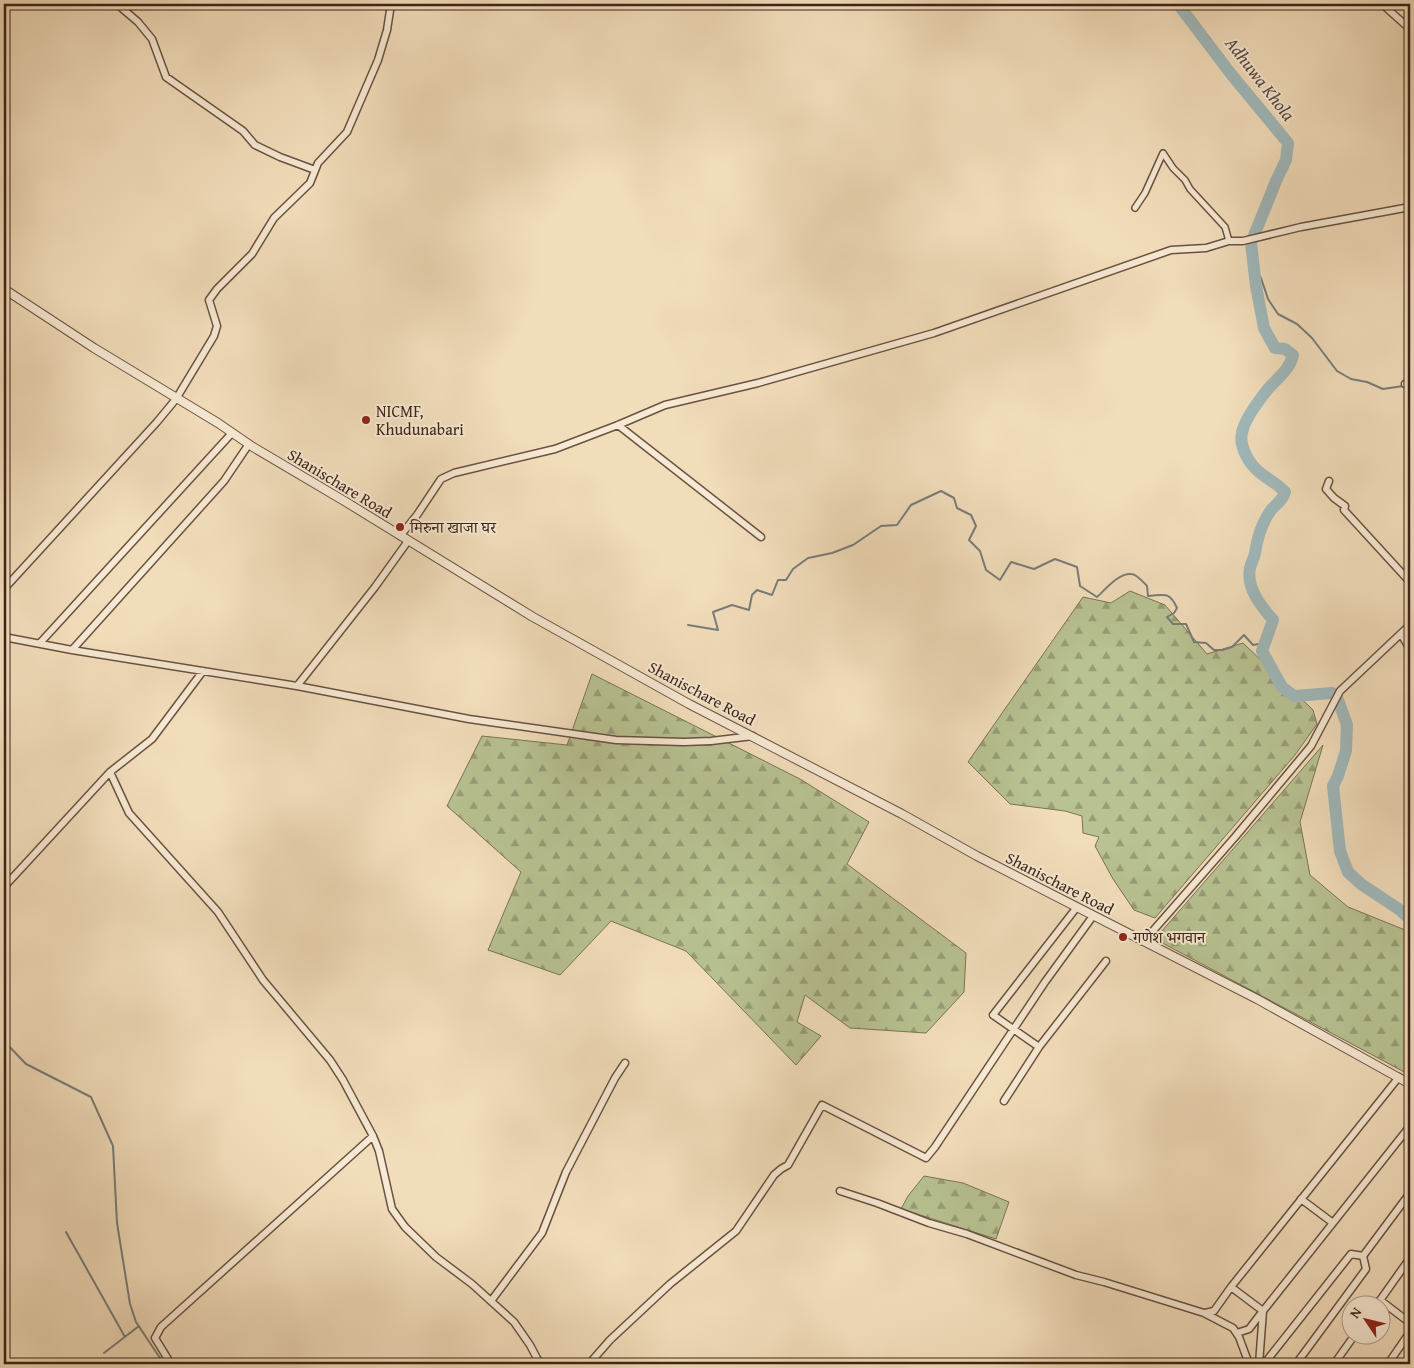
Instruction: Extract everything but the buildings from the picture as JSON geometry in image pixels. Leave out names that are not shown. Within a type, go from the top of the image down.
[{"type":"street","points":[[117,4],[138,22],[152,39],[166,77],[243,131],[256,145],[280,157],[315,170]]},
{"type":"street","points":[[4,589],[176,399],[216,331],[217,326],[209,300],[217,289],[252,254],[274,218],[310,183],[318,162],[347,132],[378,60],[387,30],[391,4]]},
{"type":"street","points":[[1382,4],[1410,29]]},
{"type":"street","points":[[1135,208],[1145,193],[1163,153],[1190,189],[1226,227],[1230,241]]},
{"type":"street","points":[[400,536],[417,515],[441,479],[454,472],[555,449],[665,405],[758,383],[934,333],[1171,250],[1206,248],[1230,241],[1243,241],[1259,236],[1410,207]]},
{"type":"street","name":"Shanischare Road","points":[[4,289],[176,399],[542,622],[689,704],[902,814],[977,856],[1257,999],[1410,1084]]},
{"type":"street","points":[[618,425],[762,537]]},
{"type":"street","points":[[40,643],[232,432]]},
{"type":"street","points":[[72,650],[224,481],[249,444]]},
{"type":"street","points":[[1329,481],[1326,489],[1345,506],[1344,510],[1410,582]]},
{"type":"street","points":[[297,686],[375,587],[408,541]]},
{"type":"street","points":[[1141,941],[1158,926],[1311,746],[1340,691],[1410,625]]},
{"type":"street","points":[[1401,634],[1410,649]]},
{"type":"street","points":[[4,637],[72,650],[297,686],[476,720],[616,740],[684,742],[754,736]]},
{"type":"street","points":[[4,887],[110,772],[152,739],[204,671]]},
{"type":"street","points":[[110,772],[129,813],[218,912],[263,980],[330,1060],[343,1080],[373,1136],[379,1151],[392,1209],[405,1227],[436,1257],[472,1284],[514,1322],[540,1364]]},
{"type":"street","points":[[1039,1047],[993,1016],[1077,907]]},
{"type":"street","points":[[589,1364],[610,1340],[670,1284],[736,1232],[774,1175],[780,1168],[788,1165],[822,1105],[926,1158],[1093,916]]},
{"type":"street","points":[[1004,1101],[1039,1047],[1106,961]]},
{"type":"street","points":[[491,1301],[542,1233],[566,1172],[615,1078],[625,1063]]},
{"type":"street","points":[[1204,1314],[1214,1311],[1399,1077]]},
{"type":"street","points":[[1237,1333],[1250,1329],[1410,1126]]},
{"type":"street","points":[[171,1364],[155,1338],[161,1327],[373,1136]]},
{"type":"street","points":[[840,1192],[877,1203],[929,1223],[968,1234],[1076,1275],[1104,1282],[1221,1320],[1237,1333],[1250,1364]]},
{"type":"street","points":[[1296,1364],[1366,1269],[1363,1256],[1410,1193]]},
{"type":"street","points":[[1301,1199],[1332,1223]]},
{"type":"street","points":[[1264,1364],[1351,1254],[1363,1256]]},
{"type":"street","points":[[1383,1296],[1410,1258]]},
{"type":"street","points":[[1231,1288],[1263,1311]]},
{"type":"street","points":[[1259,1364],[1263,1311]]},
{"type":"street","points":[[1392,1312],[1410,1323]]},
{"type":"street","points":[[1388,1364],[1410,1332]]},
{"type":"street","points":[[1334,1364],[1347,1346]]},
{"type":"green space","points":[[1130,591],[1165,605],[1207,654],[1243,643],[1313,710],[1317,724],[1295,755],[1155,918],[1134,910],[1113,879],[1095,846],[1099,837],[1083,833],[1082,816],[1065,811],[1010,804],[968,762],[1083,597],[1111,603]]},
{"type":"green space","points":[[592,674],[800,779],[869,822],[847,864],[966,953],[964,992],[926,1033],[850,1028],[805,995],[797,1022],[821,1036],[796,1065],[686,951],[611,921],[560,975],[488,950],[521,872],[447,806],[482,736],[567,745]]},
{"type":"green space","points":[[1323,745],[1300,822],[1310,875],[1348,907],[1410,932],[1410,1075],[1155,939]]},
{"type":"green space","points":[[924,1176],[963,1183],[1009,1202],[996,1239],[901,1209],[908,1196]]},
{"type":"waterway","name":"Adhuwa Khola","points":[[1178,4],[1231,74],[1288,143],[1286,160],[1251,243],[1256,286],[1264,328],[1275,348],[1285,349],[1293,355],[1286,369],[1253,410],[1243,428],[1241,437],[1244,452],[1252,465],[1285,492],[1282,499],[1271,510],[1264,522],[1250,568],[1249,575],[1252,590],[1259,603],[1273,620],[1262,651],[1282,687],[1294,696],[1332,693],[1337,697],[1347,725],[1346,751],[1333,786],[1340,851],[1348,872],[1361,884],[1400,910],[1410,919]]},
{"type":"waterway","points":[[1255,268],[1261,278],[1268,299],[1278,314],[1297,324],[1312,338],[1337,371],[1351,379],[1367,382],[1383,389],[1403,386]]},
{"type":"waterway","points":[[688,625],[718,630],[713,612],[732,605],[749,610],[752,595],[757,590],[772,595],[778,580],[786,580],[793,569],[808,558],[832,553],[853,545],[881,526],[897,525],[911,505],[941,491],[954,498],[957,508],[971,515],[976,526],[969,540],[980,551],[986,570],[1000,580],[1011,562],[1034,569],[1055,559],[1077,567],[1080,586],[1097,597],[1121,576],[1133,574],[1147,586],[1148,596],[1169,596],[1177,608],[1174,613],[1167,617],[1173,624],[1186,624],[1194,642],[1206,643],[1214,650],[1232,647],[1244,635],[1253,645],[1264,643]]},
{"type":"waterway","points":[[4,1041],[26,1064],[91,1097],[113,1146],[117,1223],[130,1304],[136,1322],[164,1364]]},
{"type":"waterway","points":[[66,1232],[125,1337]]},
{"type":"waterway","points":[[104,1353],[139,1326]]},
{"type":"place","name":"NICMF, Khudunabari","points":[[366,420]]},
{"type":"place","name":"मिरुना खाजा घर","points":[[400,527]]},
{"type":"place","name":"गणेश भगवान","points":[[1123,937]]}]
